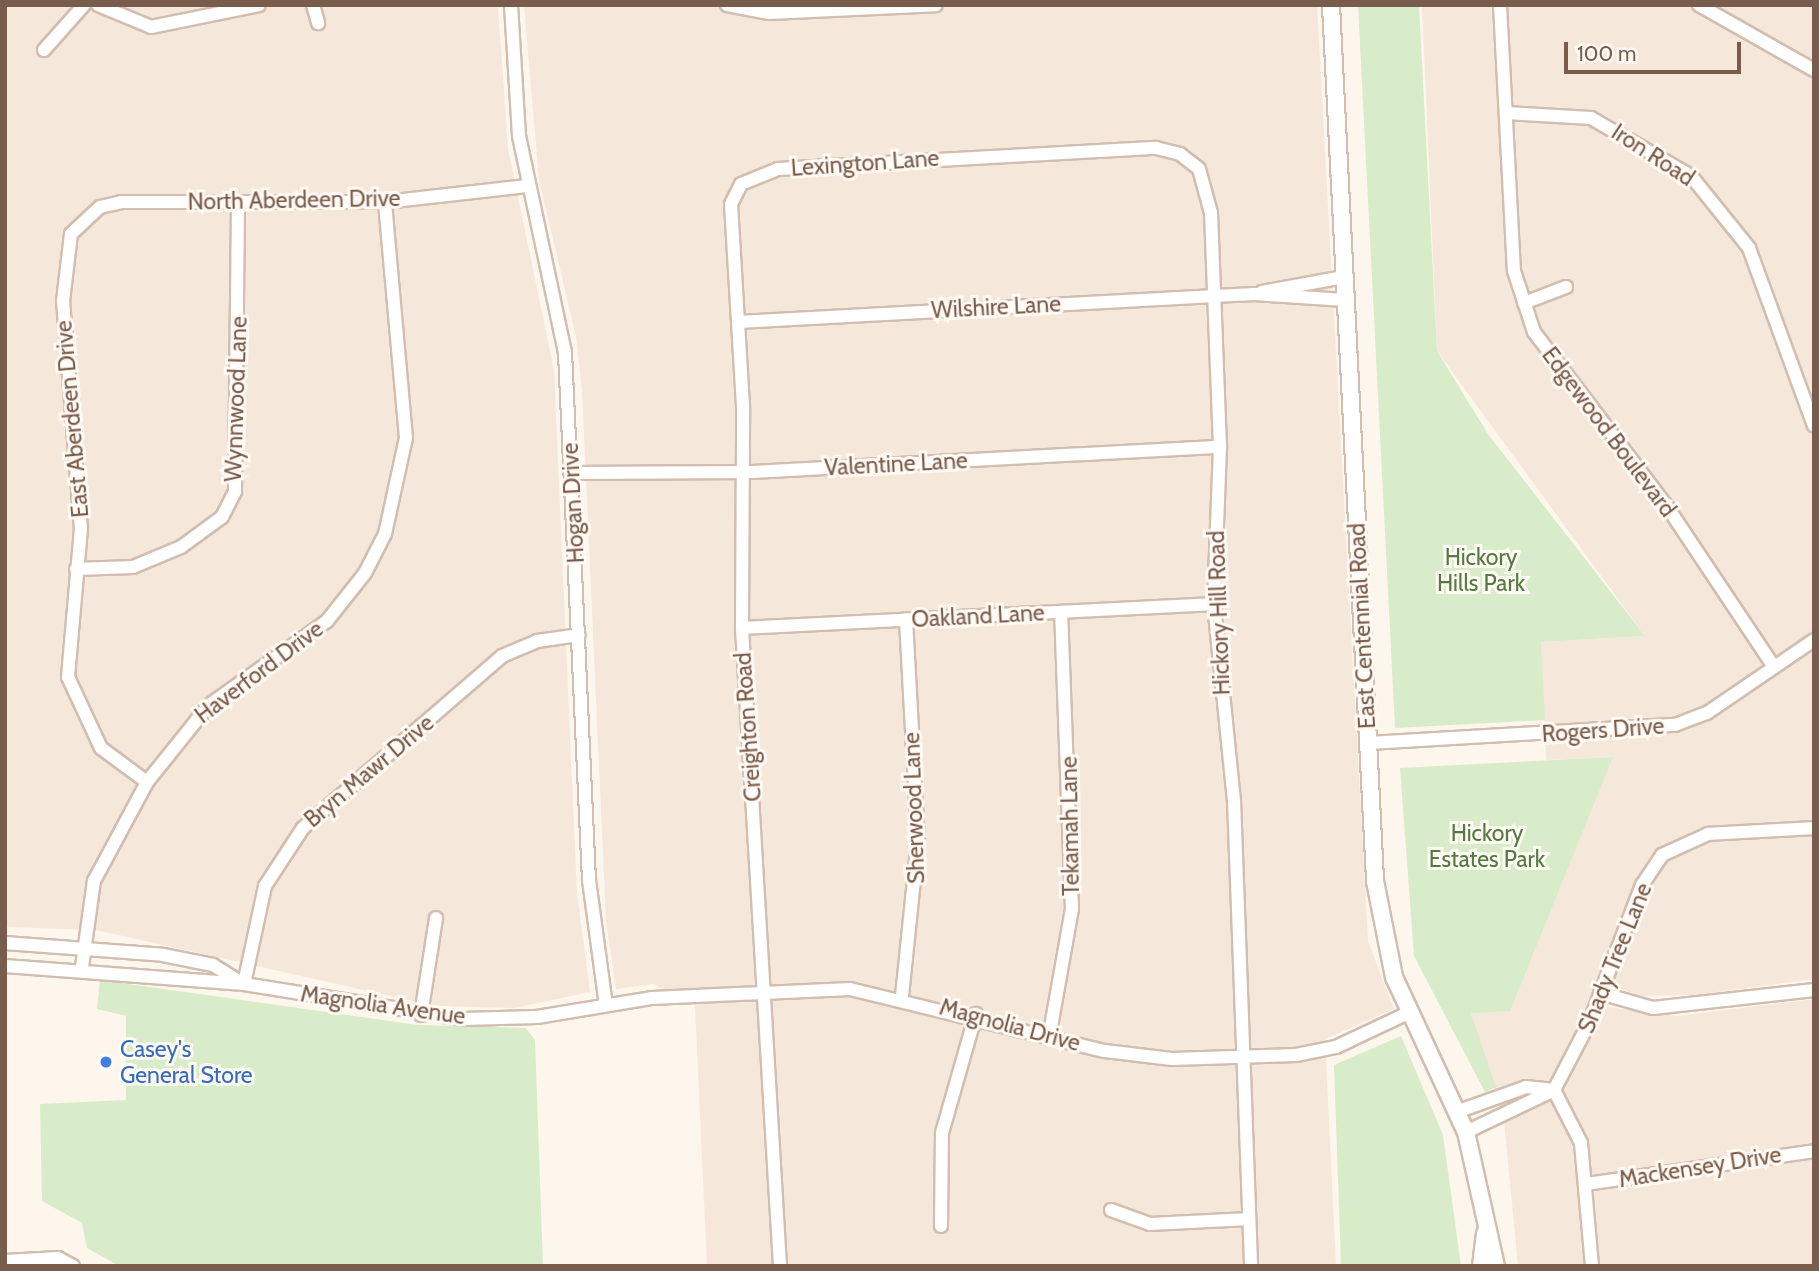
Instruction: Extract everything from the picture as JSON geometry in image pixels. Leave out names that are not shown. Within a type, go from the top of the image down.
[{"type":"street","points":[[44,50],[83,5]]},
{"type":"street","points":[[98,5],[151,27],[259,5]]},
{"type":"street","points":[[313,5],[318,23]]},
{"type":"street","name":"Hogan Drive","points":[[511,5],[527,186],[565,352],[589,880],[606,1005]]},
{"type":"street","points":[[727,5],[769,13],[936,5]]},
{"type":"street","name":"East Centennial Road","points":[[1331,5],[1375,881],[1408,1013],[1459,1111],[1466,1132],[1496,1266]]},
{"type":"street","name":"Edgewood Boulevard","points":[[1500,5],[1514,271],[1524,303],[1550,359],[1634,461],[1774,667]]},
{"type":"street","points":[[1699,5],[1814,70]]},
{"type":"street","name":"Iron Road","points":[[1506,113],[1591,118],[1691,176],[1725,211],[1758,268],[1814,426]]},
{"type":"street","name":"Hickory Hill Road","points":[[999,155],[1156,148],[1180,154],[1199,169],[1207,187],[1216,295],[1220,447],[1214,604],[1234,800],[1251,1266]]},
{"type":"street","name":"Lexington Lane","points":[[738,190],[756,174],[778,169],[999,155]]},
{"type":"street","name":"North Aberdeen Drive","points":[[71,234],[100,207],[121,202],[385,202],[527,186]]},
{"type":"street","name":"Creighton Road","points":[[738,190],[728,222],[738,322],[744,472],[742,628],[766,991],[780,1266]]},
{"type":"street","name":"Haverford Drive","points":[[82,967],[88,903],[106,848],[147,782],[208,706],[327,621],[365,573],[385,534],[406,438],[385,202]]},
{"type":"street","name":"Wynnwood Lane","points":[[76,569],[133,567],[181,547],[222,517],[235,491],[238,203]]},
{"type":"street","name":"East Aberdeen Drive","points":[[71,234],[62,272],[81,493],[68,647],[73,699],[101,748],[147,782]]},
{"type":"street","name":"Wilshire Lane","points":[[1254,294],[1344,277]]},
{"type":"street","points":[[1524,303],[1566,287]]},
{"type":"street","name":"Wilshire Lane","points":[[738,322],[1216,295],[1254,294],[1345,300]]},
{"type":"street","name":"Valentine Lane","points":[[572,473],[744,472],[1220,447]]},
{"type":"street","name":"Oakland Lane","points":[[742,628],[1214,604]]},
{"type":"street","name":"Tekamah Lane","points":[[1049,1038],[1072,909],[1061,612]]},
{"type":"street","name":"Sherwood Lane","points":[[902,996],[918,841],[906,619]]},
{"type":"street","name":"Bryn Mawr Drive","points":[[244,984],[265,886],[303,828],[502,656],[537,640],[579,635]]},
{"type":"street","name":"Rogers Drive","points":[[1368,743],[1675,725],[1707,713],[1814,640]]},
{"type":"street","name":"Shady Tree Lane","points":[[1554,1090],[1600,993],[1642,885],[1661,855],[1685,839],[1708,834],[1814,828]]},
{"type":"street","points":[[421,1015],[436,918]]},
{"type":"street","name":"Magnolia Avenue","points":[[5,943],[83,947],[213,965],[244,984]]},
{"type":"street","name":"Magnolia Avenue","points":[[5,966],[82,967],[244,984],[421,1015],[537,1017],[606,1005]]},
{"type":"street","name":"Magnolia Drive","points":[[606,1005],[766,991],[850,989],[902,996],[976,1014],[1049,1038],[1172,1059],[1243,1058],[1336,1048],[1408,1013]]},
{"type":"street","points":[[1600,993],[1653,1008],[1814,990]]},
{"type":"street","points":[[942,1226],[942,1133],[976,1014]]},
{"type":"street","points":[[1459,1111],[1526,1087],[1554,1090]]},
{"type":"street","points":[[1466,1132],[1554,1090]]},
{"type":"street","points":[[1554,1090],[1574,1121],[1586,1184],[1592,1266]]},
{"type":"street","name":"Mackensey Drive","points":[[1586,1184],[1814,1151]]},
{"type":"street","points":[[1111,1210],[1150,1224],[1249,1219]]},
{"type":"street","name":"East Centennial Road","points":[[1480,1266],[1486,1227]]},
{"type":"street","points":[[5,1261],[58,1258],[73,1266]]},
{"type":"shaded area","points":[[5,5],[498,5],[508,149],[554,370],[577,893],[590,992],[514,1008],[435,1006],[96,930],[5,927]]},
{"type":"shaded area","points":[[524,5],[1317,5],[1368,941],[1394,1009],[1325,1039],[1336,1266],[707,1266],[695,1006],[653,984],[616,989],[606,921],[582,390],[576,337],[539,180]]},
{"type":"shaded area","points":[[1422,5],[1814,5],[1814,979],[1694,995],[1640,996],[1617,987],[1608,1007],[1677,1016],[1814,999],[1814,1266],[1518,1266],[1504,1121],[1471,1012],[1612,757],[1546,760],[1541,642],[1645,636],[1437,351]]},
{"type":"green space","name":"Hickory Hills Park","points":[[1358,5],[1419,5],[1437,351],[1488,434],[1645,636],[1541,642],[1545,720],[1395,728]]},
{"type":"green space","name":"Hickory Estates Park","points":[[1613,757],[1510,1011],[1471,1013],[1496,1087],[1485,1092],[1414,956],[1400,768]]},
{"type":"green space","points":[[100,980],[418,1025],[526,1028],[535,1040],[543,1266],[119,1266],[87,1248],[82,1223],[42,1201],[40,1104],[126,1100],[126,1016],[97,1009]]},
{"type":"green space","points":[[1401,1036],[1443,1135],[1461,1266],[1341,1266],[1334,1065]]},
{"type":"place","name":"Casey's General Store","points":[[106,1062]]}]
